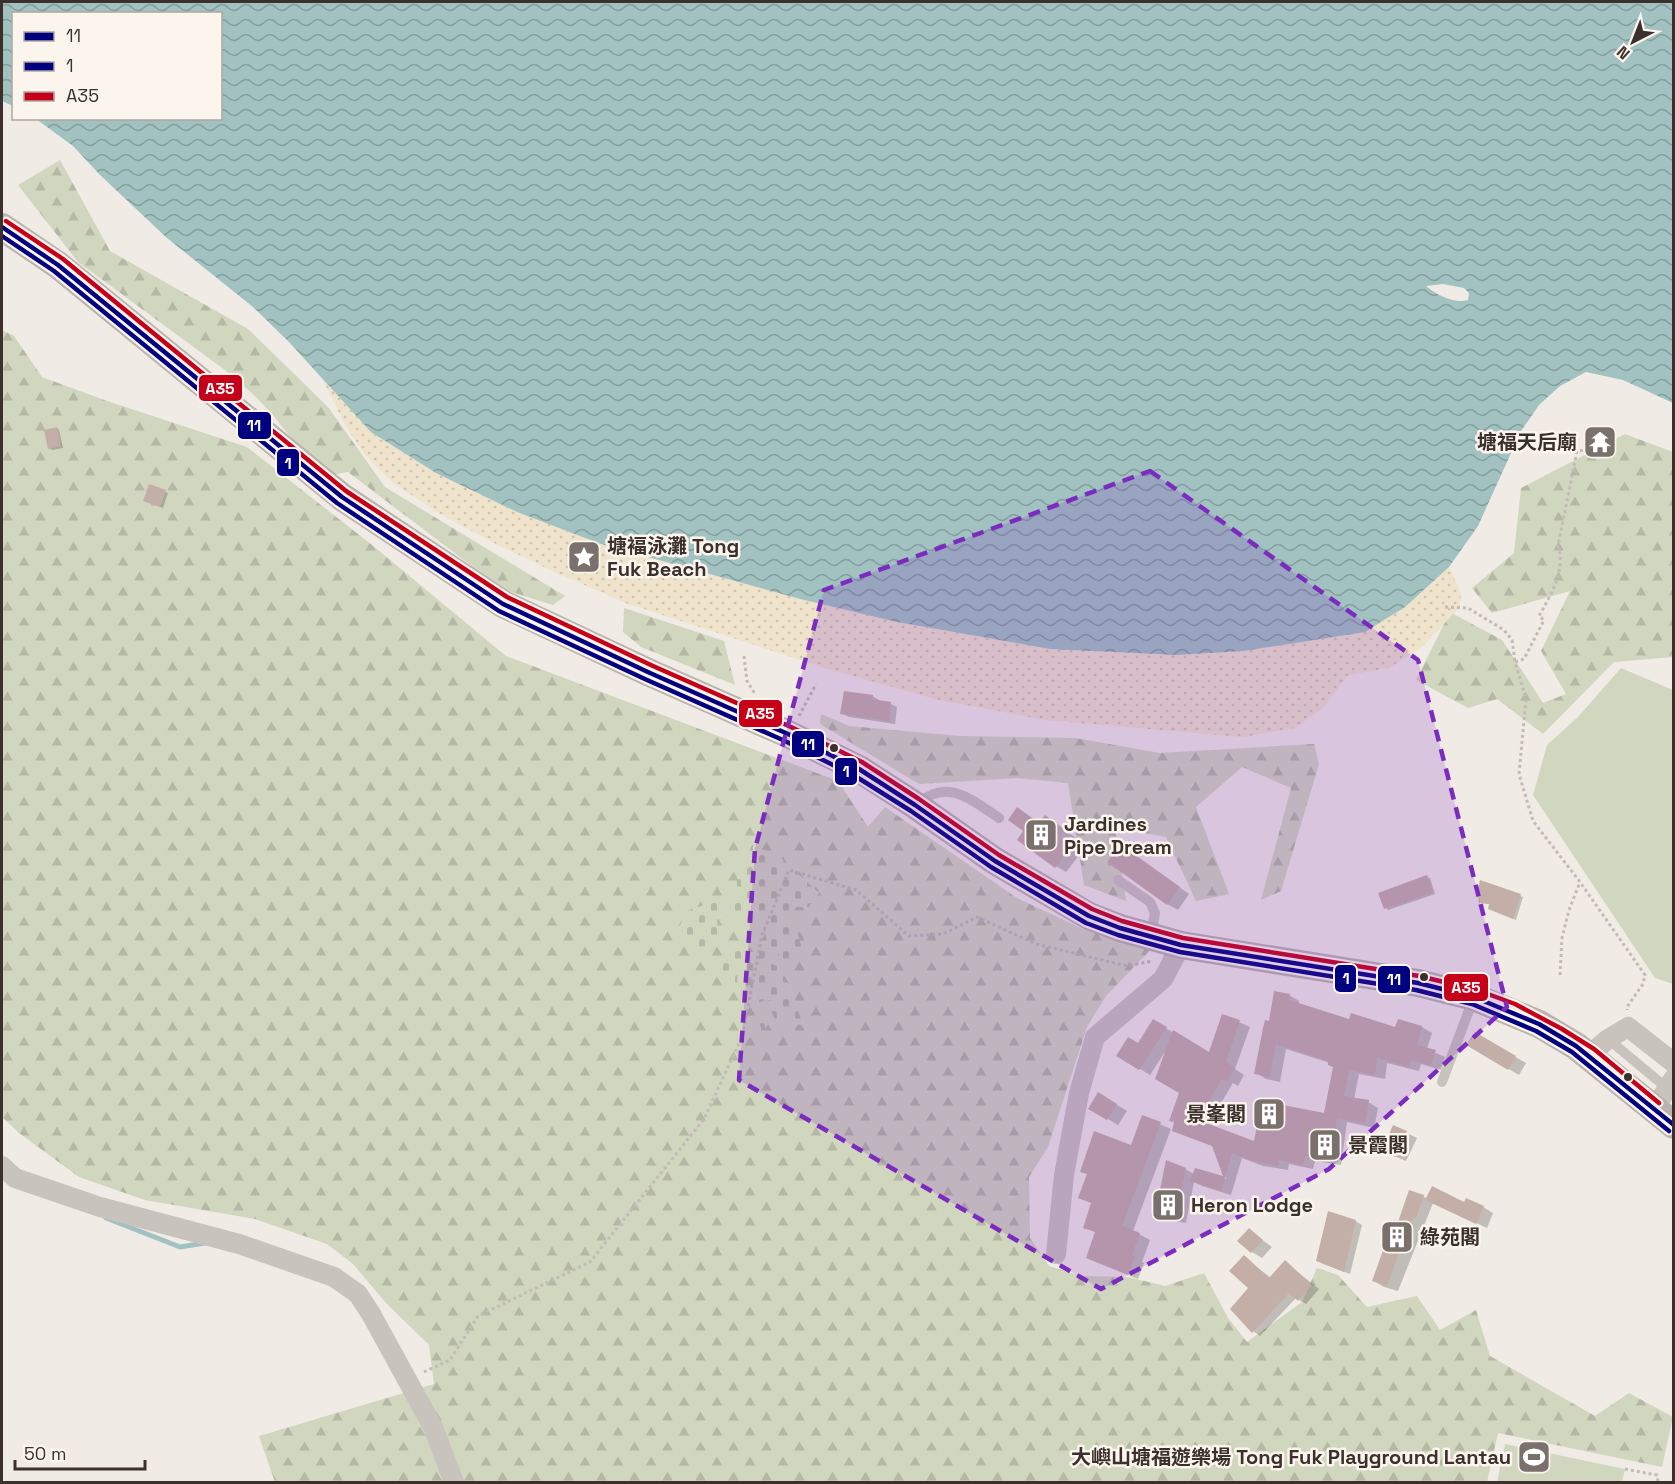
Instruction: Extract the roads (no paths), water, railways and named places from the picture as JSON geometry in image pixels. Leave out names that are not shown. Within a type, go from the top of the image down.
[{"type":"main road","points":[[2,227],[58,265],[342,497],[503,604],[788,734],[859,769],[995,861],[1089,916],[1151,938],[1177,951],[1400,980],[1474,997],[1599,1047],[1667,1100]]},
{"type":"street","points":[[1056,1254],[1064,1175],[1079,1093],[1095,1037],[1163,979],[1177,951]]},
{"type":"street","points":[[1599,1047],[1628,1027],[1674,1063]]},
{"type":"street","points":[[2,1166],[15,1178],[100,1207],[238,1244],[334,1276],[358,1294],[371,1314],[433,1427],[454,1482]]},
{"type":"lane","points":[[915,805],[927,795],[954,792],[967,797],[999,819]]},
{"type":"lane","points":[[1118,880],[1150,902],[1155,913],[1151,938]]},
{"type":"lane","points":[[1442,1082],[1474,997]]},
{"type":"water","points":[[2,2],[1673,2],[1673,403],[1623,380],[1586,372],[1560,386],[1539,405],[1521,431],[1478,526],[1449,567],[1405,607],[1365,632],[1244,651],[1176,655],[1050,649],[897,622],[800,599],[601,544],[517,512],[436,473],[371,432],[289,342],[253,307],[167,238],[100,175],[73,146],[37,120],[222,120],[222,12],[12,12],[12,106],[2,101]],"holes":[[[1443,284],[1464,288],[1469,293],[1468,300],[1457,301],[1435,293],[1426,286]]]},
{"type":"waterway","points":[[106,1218],[180,1247],[205,1243]]},
{"type":"place","name":"塘福天后廟","points":[[1600,442]]},
{"type":"place","name":"塘褔泳灘 Tong Fuk Beach","points":[[584,557]]},
{"type":"place","name":"Jardines Pipe Dream","points":[[1041,835]]},
{"type":"place","name":"景峯閣","points":[[1269,1114]]},
{"type":"place","name":"景霞閣","points":[[1325,1145]]},
{"type":"place","name":"Heron Lodge","points":[[1168,1205]]},
{"type":"place","name":"綠苑閣","points":[[1397,1237]]},
{"type":"place","name":"大嶼山塘福遊樂場 Tong Fuk Playground Lantau","points":[[1534,1457]]}]
